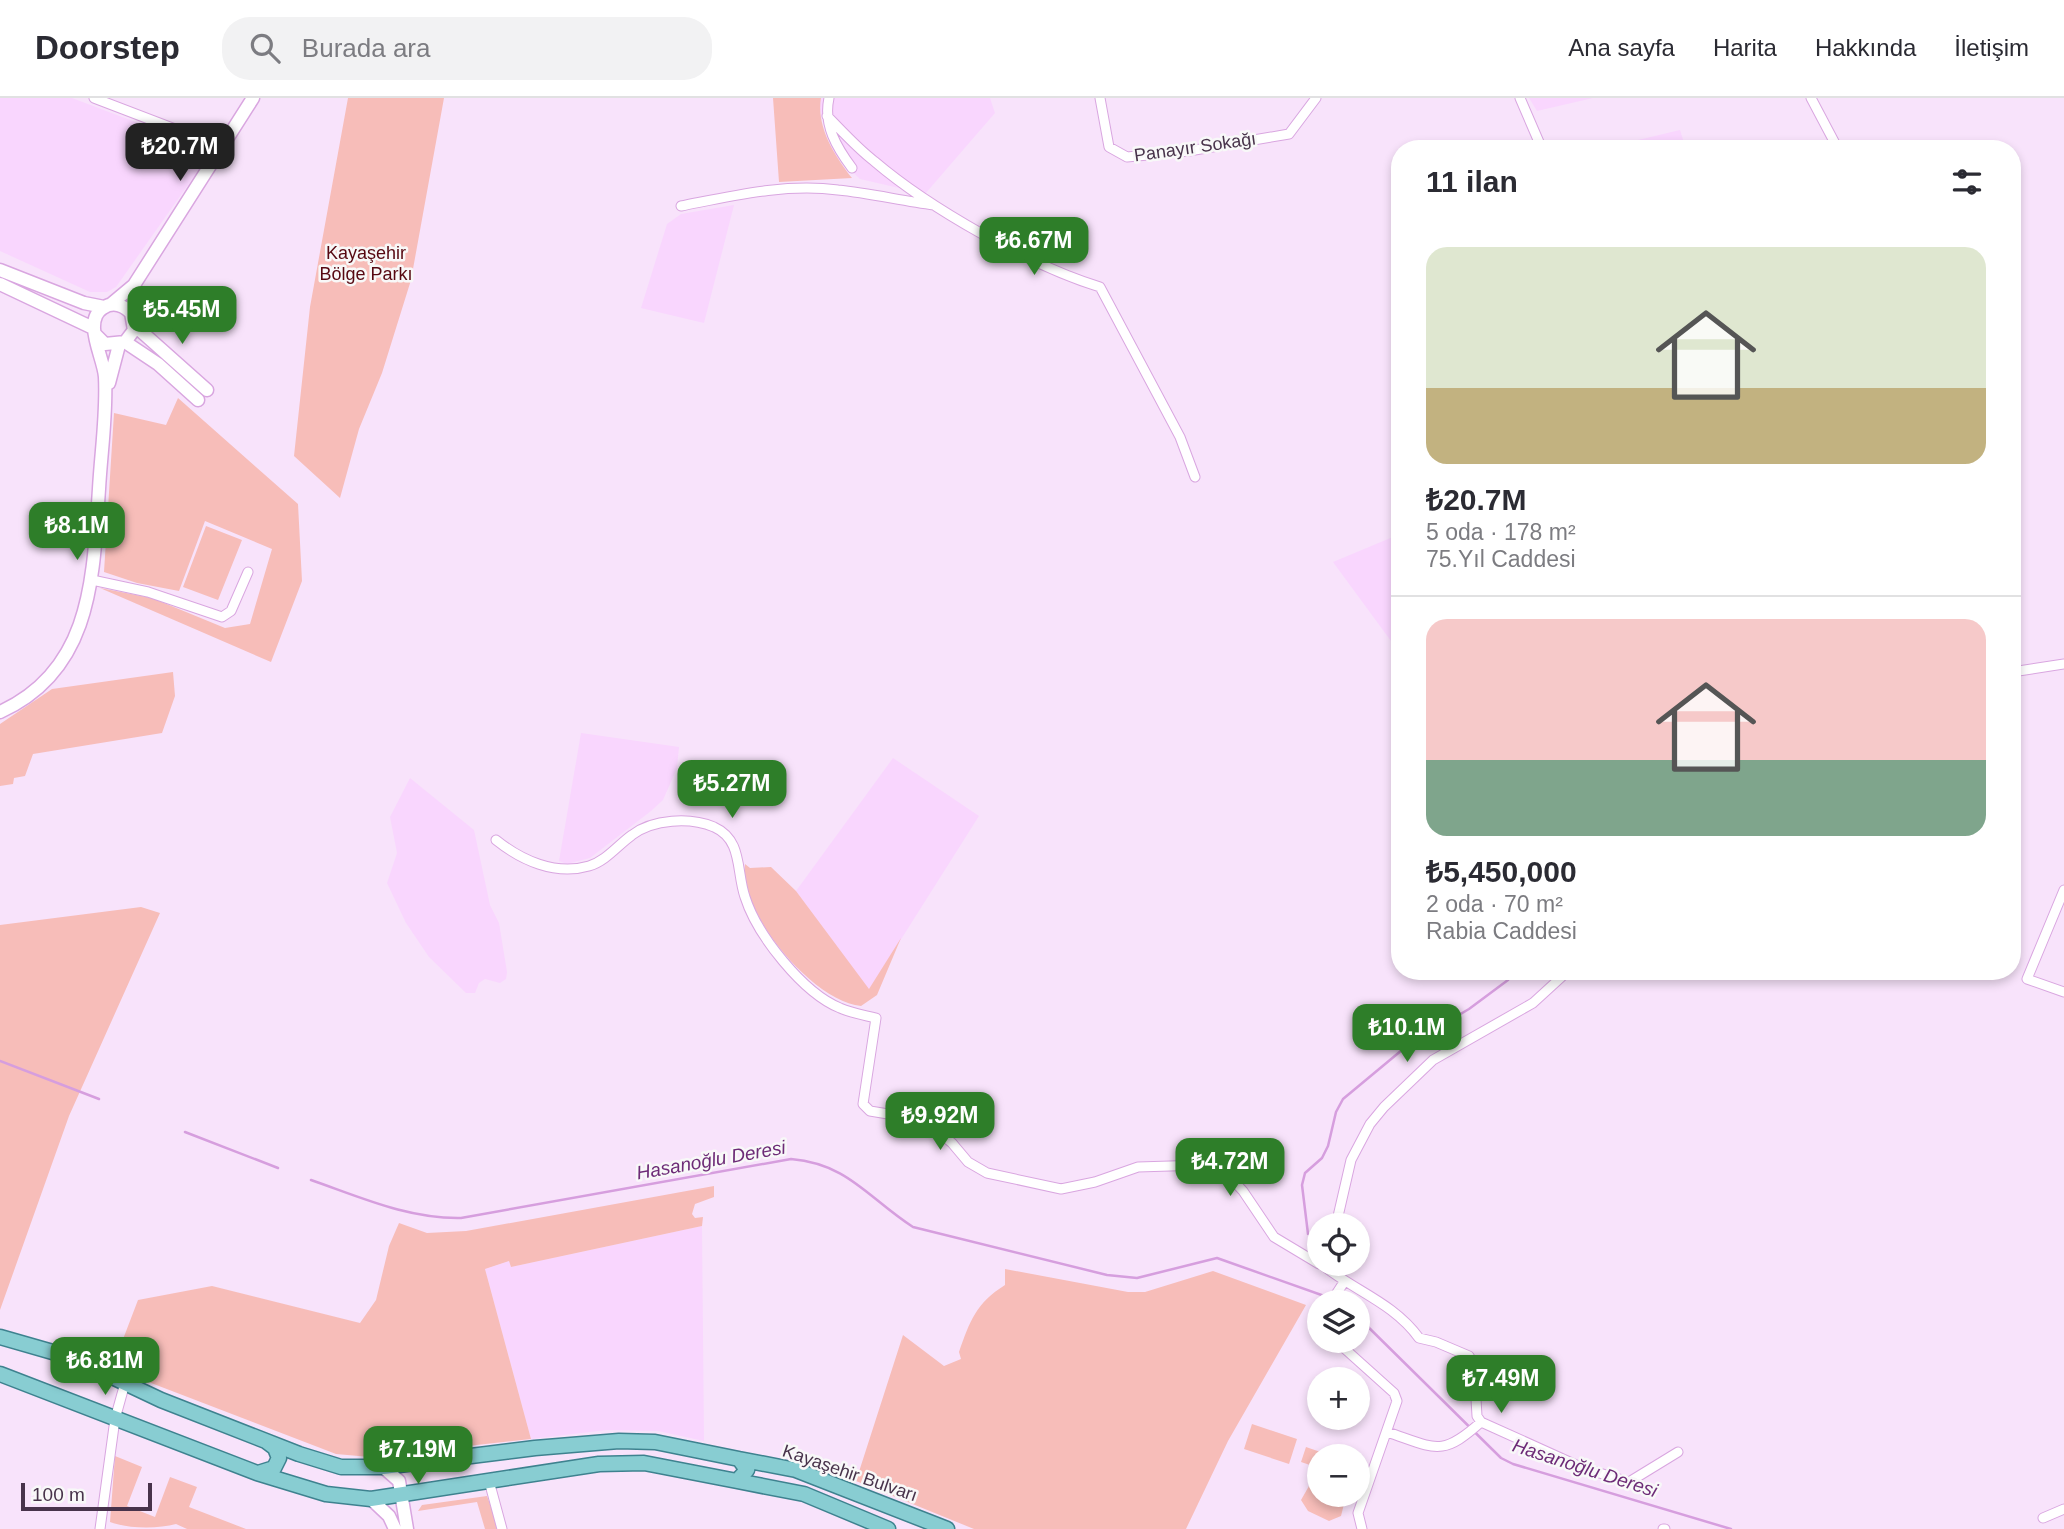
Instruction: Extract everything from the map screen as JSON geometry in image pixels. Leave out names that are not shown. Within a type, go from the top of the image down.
[{"type":"main road","name":"Kayaşehir Bulvarı","points":[[0,1337],[69,1357],[125,1383],[326,1463],[362,1469],[535,1448],[619,1441],[655,1442],[796,1470],[947,1529]]},
{"type":"main road","name":"Kayaşehir Bulvarı","points":[[0,1374],[309,1491],[371,1499],[599,1464],[644,1463],[804,1494],[888,1529]]},
{"type":"main road","points":[[257,1436],[275,1448],[279,1458],[274,1468],[257,1473]]},
{"type":"main road","points":[[737,1481],[747,1470],[740,1459]]},
{"type":"street","points":[[94,98],[222,147]]},
{"type":"street","points":[[0,712],[31,694],[65,657],[80,625],[92,580],[105,397],[103,355],[94,331],[96,314],[134,285],[253,98]]},
{"type":"street","points":[[829,98],[827,116],[834,141],[852,168]]},
{"type":"street","name":"Panayır Sokağı","points":[[1100,98],[1109,147],[1127,157],[1289,134],[1316,98]]},
{"type":"street","points":[[1520,98],[1538,140]]},
{"type":"street","points":[[1811,98],[1833,140]]},
{"type":"street","points":[[827,116],[874,162],[936,205],[1052,270],[1100,287],[1180,437],[1195,477]]},
{"type":"street","points":[[681,206],[744,193],[795,188],[838,190],[936,205]]},
{"type":"street","points":[[0,270],[83,303],[127,309],[134,322],[203,395],[158,364],[122,344],[105,344],[94,331],[0,284]]},
{"type":"street","points":[[105,397],[122,344],[134,322],[134,285]]},
{"type":"street","points":[[92,580],[148,592],[222,617],[231,611],[248,572]]},
{"type":"street","points":[[2021,671],[2064,664]]},
{"type":"street","points":[[496,840],[520,859],[570,868],[590,866],[643,827],[667,822],[711,826],[724,833],[734,845],[745,896],[768,941],[783,960],[827,1001],[839,1008],[876,1018],[863,1104],[870,1111],[924,1120],[952,1143],[968,1162],[987,1173],[1061,1189],[1095,1182],[1138,1167],[1191,1165],[1216,1168],[1228,1175],[1243,1191],[1274,1237],[1307,1256]]},
{"type":"street","points":[[2064,890],[2027,979],[2064,992]]},
{"type":"street","points":[[1339,1213],[1351,1160],[1370,1124],[1384,1107],[1433,1060],[1533,1003],[1558,980]]},
{"type":"street","points":[[1336,1276],[1380,1301],[1404,1319],[1419,1338],[1469,1356],[1474,1365],[1477,1416],[1475,1428],[1454,1444],[1432,1447],[1387,1432]]},
{"type":"street","points":[[1338,1290],[1344,1282]]},
{"type":"street","points":[[1349,1353],[1394,1393],[1397,1401],[1358,1513],[1362,1529]]},
{"type":"street","points":[[100,1529],[115,1419],[125,1383]]},
{"type":"street","points":[[1475,1428],[1629,1482],[1678,1452]]},
{"type":"street","points":[[383,1467],[393,1473],[403,1492],[407,1529]]},
{"type":"street","points":[[489,1481],[502,1529]]},
{"type":"street","points":[[371,1499],[389,1516],[395,1529]]},
{"type":"street","points":[[2043,1518],[2064,1509]]},
{"type":"shaded area","points":[[0,98],[72,98],[212,151],[116,287],[107,292],[90,292],[0,251]]},
{"type":"shaded area","points":[[821,98],[990,98],[995,113],[925,194],[860,179],[834,155],[819,108]]},
{"type":"shaded area","points":[[1529,98],[1593,98],[1537,111]]},
{"type":"shaded area","points":[[1680,130],[1683,140],[1638,140]]},
{"type":"shaded area","points":[[734,205],[704,323],[641,308],[667,224],[681,214]]},
{"type":"shaded area","points":[[1391,538],[1391,641],[1333,562]]},
{"type":"shaded area","points":[[581,733],[679,747],[677,768],[663,800],[651,811],[590,858],[567,864],[559,861]]},
{"type":"shaded area","points":[[893,758],[979,816],[869,990],[796,891]]},
{"type":"shaded area","points":[[410,778],[474,830],[490,905],[499,923],[507,972],[506,979],[500,983],[485,979],[479,983],[475,993],[466,993],[429,957],[406,923],[387,883],[397,853],[390,817]]},
{"type":"shaded area","points":[[702,1226],[704,1441],[658,1431],[607,1430],[531,1439],[485,1269],[509,1261],[511,1267]]},
{"type":"green space","name":"Kayaşehir Bölge Parkı","points":[[348,98],[444,98],[411,280],[382,373],[359,429],[340,498],[294,456],[310,307]]},
{"type":"green space","points":[[773,98],[821,98],[821,120],[828,141],[852,178],[779,182]]},
{"type":"green space","points":[[178,398],[298,504],[302,581],[271,662],[100,588],[152,598],[225,628],[250,624],[272,549],[205,521],[179,591],[137,583],[104,572],[114,413],[166,425]]},
{"type":"green space","points":[[206,526],[242,540],[218,600],[183,587]]},
{"type":"green space","points":[[173,672],[175,696],[162,733],[33,754],[25,776],[14,778],[13,784],[0,786],[0,724],[52,689]]},
{"type":"green space","points":[[745,864],[750,868],[771,867],[796,891],[869,989],[901,938],[877,995],[861,1006],[842,1001],[802,972],[766,929],[746,884]]},
{"type":"green space","points":[[141,907],[160,913],[69,1116],[0,1310],[0,925]]},
{"type":"green space","points":[[714,1186],[714,1197],[695,1204],[692,1214],[695,1218],[703,1217],[702,1226],[511,1267],[509,1261],[485,1269],[531,1439],[370,1457],[336,1454],[112,1368],[138,1300],[212,1286],[360,1323],[376,1300],[389,1246],[399,1223],[427,1233],[466,1231]]},
{"type":"green space","points":[[1005,1269],[1128,1292],[1145,1292],[1213,1271],[1306,1305],[1228,1441],[1186,1529],[974,1529],[856,1481],[903,1335],[944,1366],[961,1359],[959,1352],[971,1322],[987,1299],[1005,1285]]},
{"type":"green space","points":[[1252,1424],[1297,1439],[1289,1464],[1244,1449]]},
{"type":"green space","points":[[1306,1447],[1307,1447],[1307,1464],[1301,1462]]},
{"type":"green space","points":[[115,1456],[142,1467],[127,1506],[155,1517],[170,1477],[197,1487],[189,1507],[246,1529],[187,1529],[176,1524],[143,1527],[110,1522]]},
{"type":"green space","points":[[1307,1490],[1307,1507],[1343,1507],[1341,1516],[1329,1521],[1308,1511],[1301,1500]]},
{"type":"green space","points":[[487,1496],[499,1529],[485,1529],[477,1502],[418,1511],[422,1505]]},
{"type":"waterway","points":[[1307,1226],[1302,1185],[1305,1173],[1322,1158],[1328,1146],[1336,1112],[1343,1099],[1408,1045],[1469,1009],[1508,980]]},
{"type":"waterway","name":"Hasanoğlu Deresi","points":[[0,1061],[99,1099]]},
{"type":"waterway","name":"Hasanoğlu Deresi","points":[[185,1132],[278,1168]]},
{"type":"waterway","name":"Hasanoğlu Deresi","points":[[311,1180],[403,1211],[461,1218],[791,1159],[811,1162],[843,1175],[913,1227],[1107,1275],[1137,1278],[1217,1258],[1307,1290]]},
{"type":"waterway","name":"Hasanoğlu Deresi","points":[[1370,1329],[1501,1458],[1513,1464],[1731,1529]]}]
